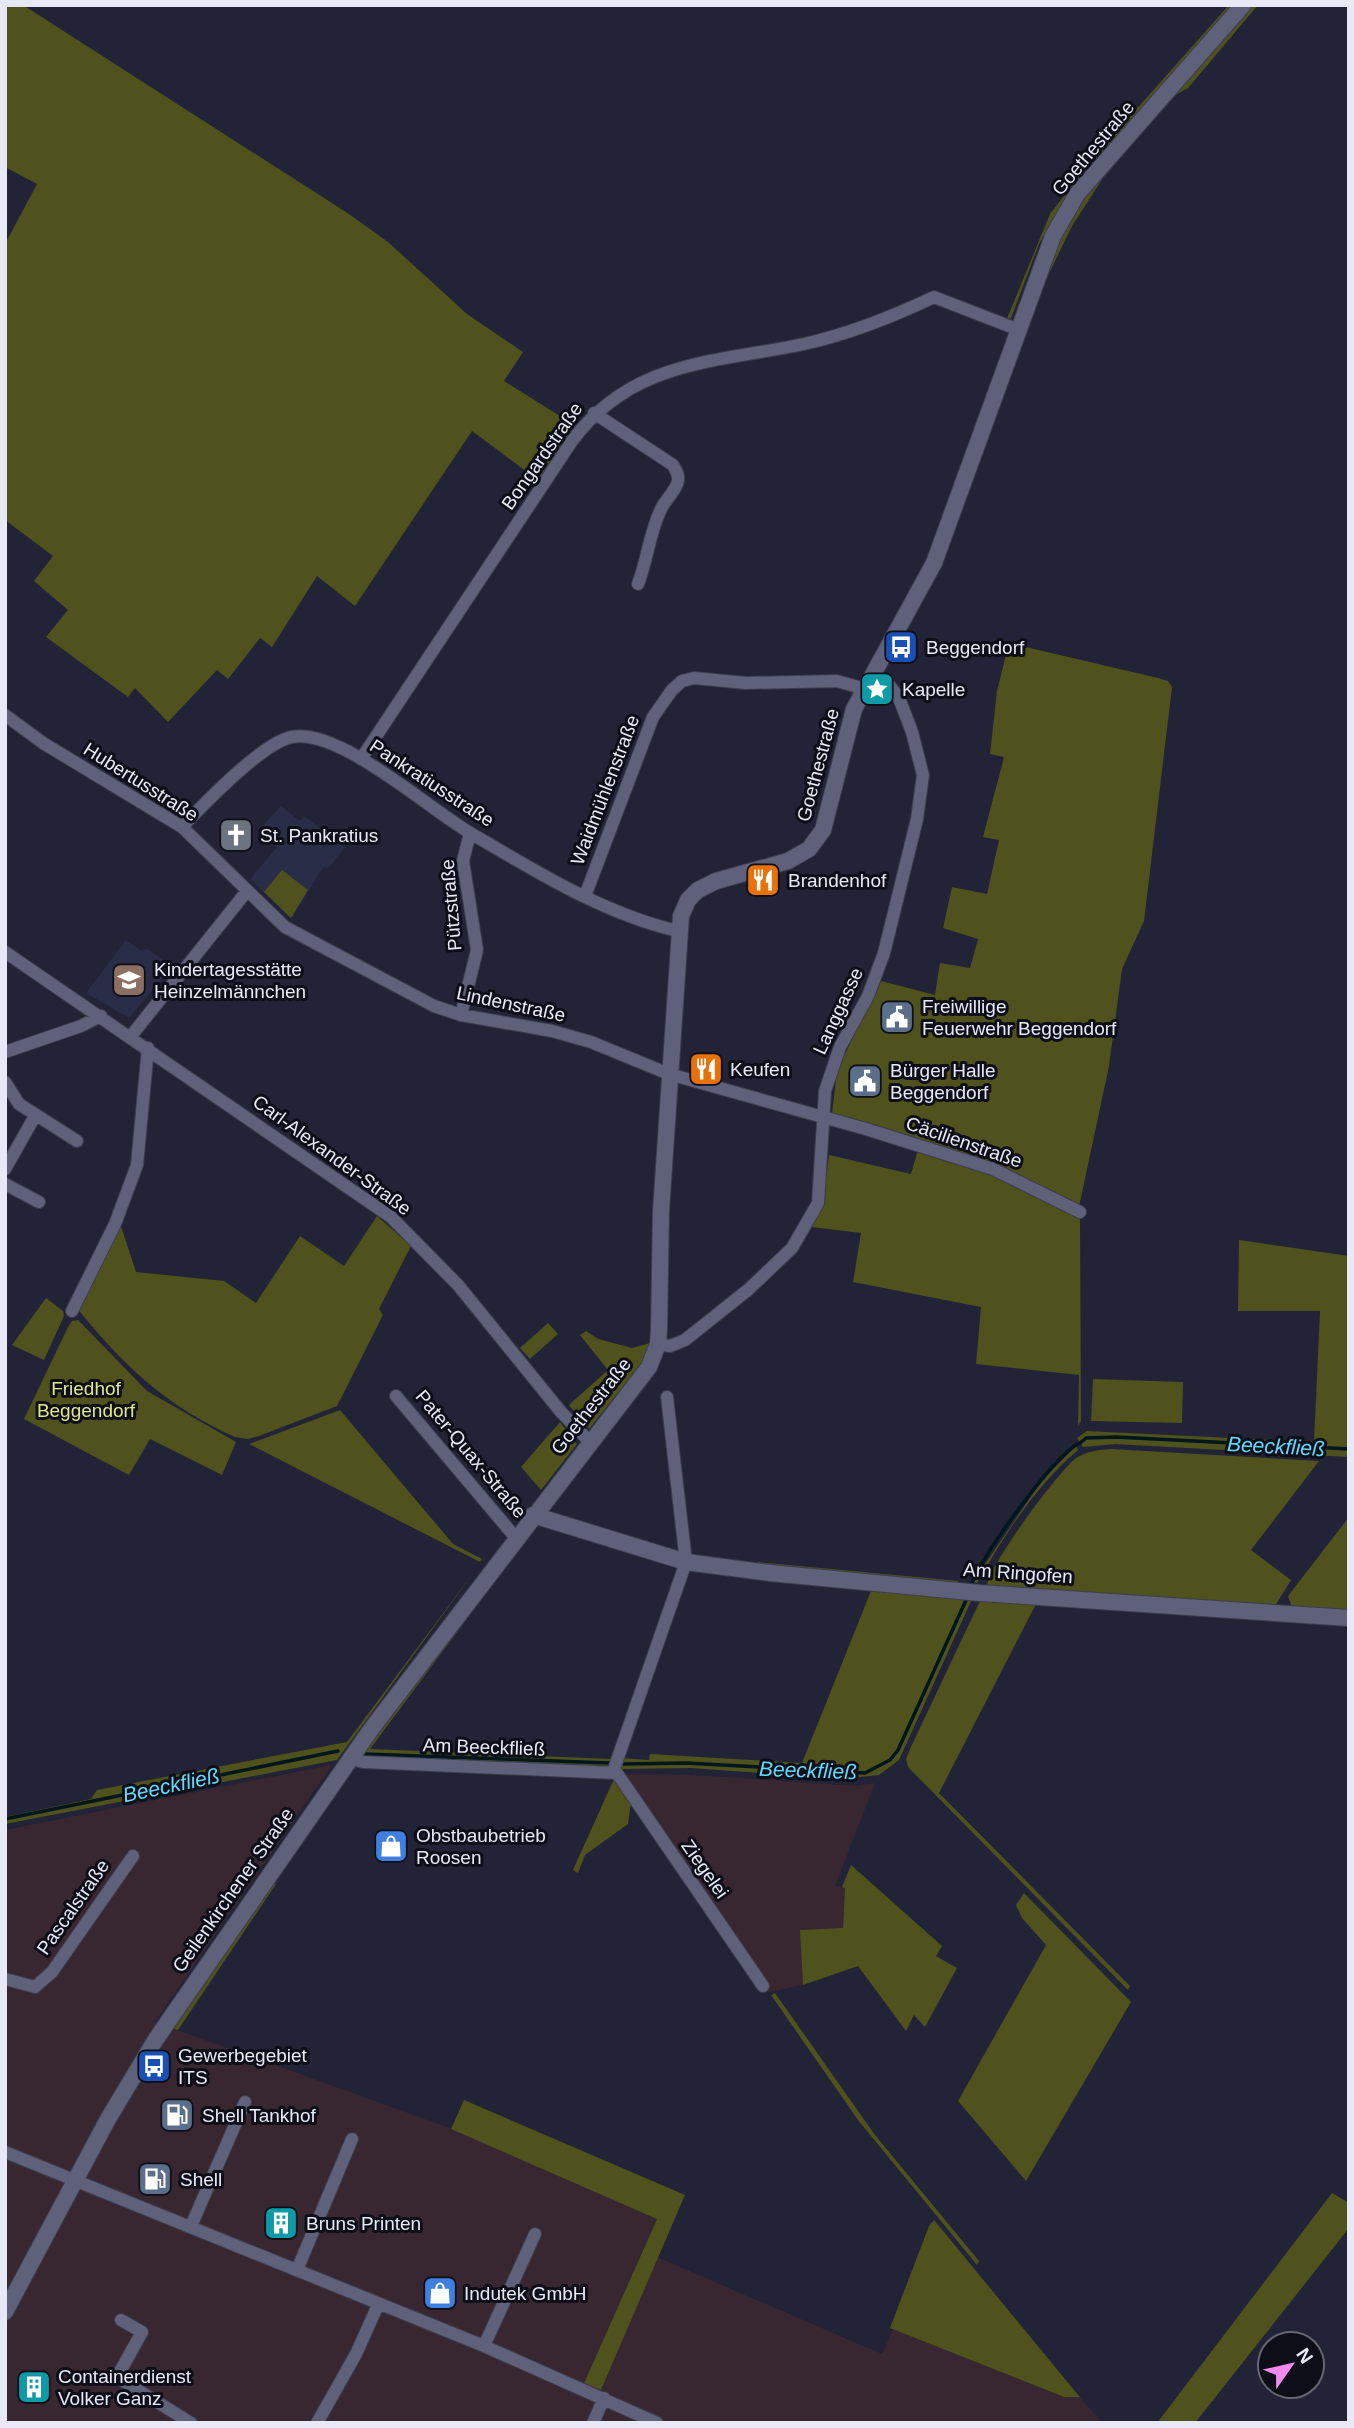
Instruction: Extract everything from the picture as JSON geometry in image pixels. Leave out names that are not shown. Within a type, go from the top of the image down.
[{"type":"street","name":"Goethestraße","points":[[533,1515],[649,1367],[658,1344],[678,931],[688,900],[698,890],[716,881],[788,861],[815,843],[829,818],[854,709],[934,563],[1053,236],[1077,194],[1243,5]]},
{"type":"street","name":"Bongardstraße","points":[[361,759],[572,441],[594,413],[640,382],[677,367],[805,343],[861,328],[934,297],[1019,330]]},
{"type":"street","points":[[594,413],[673,466],[678,474],[678,484],[662,507],[649,538],[650,555],[638,584]]},
{"type":"street","name":"Langgasse","points":[[658,1344],[670,1346],[699,1331],[792,1248],[818,1203],[825,1091],[840,1046],[868,996],[884,953],[902,886],[921,786],[919,754],[899,698],[889,685],[874,674]]},
{"type":"street","name":"Waidmühlenstraße","points":[[585,896],[653,718],[660,704],[682,681],[694,678],[746,684],[837,681],[865,689]]},
{"type":"street","name":"Hubertusstraße","points":[[5,715],[43,743],[182,827],[247,891]]},
{"type":"street","name":"Pankratiusstraße","points":[[182,827],[219,789],[280,740],[310,737],[361,759],[470,833],[585,896],[633,919],[678,931]]},
{"type":"street","name":"Pützstraße","points":[[461,1015],[477,950],[463,861],[470,833]]},
{"type":"street","points":[[131,1036],[247,891]]},
{"type":"street","name":"Lindenstraße","points":[[247,891],[285,926],[434,1006],[461,1015],[565,1035],[623,1054],[669,1074]]},
{"type":"street","name":"Carl-Alexander-Straße","points":[[5,952],[391,1217],[458,1285],[561,1412],[590,1442]]},
{"type":"street","points":[[5,1052],[81,1026],[101,1016]]},
{"type":"street","points":[[72,1311],[115,1224],[137,1165],[148,1048]]},
{"type":"street","name":"Cäcilienstraße","points":[[669,1074],[993,1169],[1080,1212]]},
{"type":"street","points":[[5,1082],[19,1104],[77,1141]]},
{"type":"street","points":[[5,1169],[35,1116]]},
{"type":"street","points":[[5,1184],[39,1202]]},
{"type":"street","name":"Pater-Quax-Straße","points":[[396,1396],[516,1538]]},
{"type":"street","points":[[616,1773],[615,1760],[686,1562],[667,1397]]},
{"type":"street","name":"Geilenkirchener Straße","points":[[5,2312],[156,2039],[350,1758],[533,1515]]},
{"type":"street","name":"Am Ringofen","points":[[533,1515],[686,1562],[796,1576],[980,1593],[1349,1618]]},
{"type":"street","name":"Am Beeckfließ","points":[[350,1758],[363,1762],[616,1773]]},
{"type":"street","name":"Ziegelei","points":[[616,1773],[763,1986]]},
{"type":"street","name":"Pascalstraße","points":[[5,1979],[34,1987],[52,1972],[133,1856]]},
{"type":"street","points":[[191,2226],[245,2102]]},
{"type":"street","points":[[297,2270],[352,2139]]},
{"type":"street","points":[[5,2152],[484,2346],[657,2423]]},
{"type":"street","points":[[484,2346],[535,2234]]},
{"type":"street","points":[[317,2423],[356,2354],[378,2305]]},
{"type":"street","points":[[121,2320],[142,2332],[117,2377],[191,2423]]},
{"type":"street","points":[[593,2423],[604,2398]]},
{"type":"shaded area","points":[[281,806],[300,821],[304,816],[345,847],[328,869],[324,866],[291,919],[250,879],[277,847],[259,830]]},
{"type":"shaded area","name":"Kindertagesstätte Heinzelmännchen","points":[[126,940],[140,950],[148,949],[172,967],[129,1018],[86,993]]},
{"type":"shaded area","points":[[332,1765],[155,2022],[447,2127],[657,2218],[584,2382],[602,2389],[657,2257],[882,2354],[893,2329],[1064,2397],[1080,2397],[1102,2423],[5,2423],[5,1830]]},
{"type":"shaded area","points":[[625,1774],[695,1775],[855,1786],[875,1783],[835,1886],[845,1887],[843,1928],[801,1930],[803,1985],[769,1992],[685,1869]]},
{"type":"green space","points":[[5,5],[23,5],[349,214],[388,242],[467,314],[523,352],[504,381],[576,426],[539,481],[472,431],[355,606],[317,576],[272,647],[260,638],[228,679],[217,670],[168,722],[135,688],[128,697],[46,637],[68,610],[34,581],[53,556],[5,520],[5,244],[37,184],[5,167]]},
{"type":"green space","points":[[1229,5],[1232,5],[1062,203],[1039,244],[1011,318],[1006,321],[1050,214],[1093,158]]},
{"type":"green space","points":[[1251,5],[1258,5],[1188,88],[1174,96],[1103,178],[1072,226],[1044,284],[1016,358],[1017,343],[1067,222],[1106,169]]},
{"type":"green space","points":[[1009,643],[1158,678],[1168,681],[1172,687],[1144,921],[1122,969],[1109,1066],[1079,1207],[832,1114],[837,1070],[881,981],[935,995],[940,963],[970,968],[978,939],[943,928],[952,887],[987,894],[999,840],[983,837],[1004,757],[990,754],[997,691]]},
{"type":"green space","points":[[282,870],[308,890],[291,918],[264,892]]},
{"type":"green space","points":[[918,1150],[969,1165],[1076,1214],[1080,1219],[1081,1421],[1078,1426],[1079,1375],[976,1364],[981,1307],[853,1282],[861,1233],[812,1227],[823,1204],[829,1155],[911,1174]]},
{"type":"green space","points":[[377,1216],[411,1246],[379,1309],[383,1315],[337,1406],[259,1436],[248,1439],[235,1437],[189,1413],[169,1399],[114,1351],[78,1308],[120,1223],[136,1272],[224,1281],[256,1303],[300,1236],[344,1266]]},
{"type":"green space","points":[[1239,1240],[1349,1256],[1349,1457],[1115,1444],[1083,1447],[1077,1438],[1087,1431],[1314,1442],[1320,1311],[1238,1311]]},
{"type":"green space","points":[[46,1298],[63,1311],[64,1316],[44,1360],[12,1345]]},
{"type":"green space","name":"Friedhof Beggendorf","points":[[78,1320],[147,1391],[236,1442],[222,1475],[150,1439],[129,1475],[24,1419],[68,1327],[72,1321]]},
{"type":"green space","points":[[548,1323],[558,1334],[530,1359],[520,1348]]},
{"type":"green space","points":[[586,1331],[598,1339],[632,1348],[650,1343],[642,1363],[589,1429],[569,1405],[608,1370],[580,1335]]},
{"type":"green space","points":[[1093,1379],[1183,1382],[1182,1423],[1091,1421]]},
{"type":"green space","points":[[340,1410],[453,1544],[482,1559],[480,1562],[249,1444]]},
{"type":"green space","points":[[560,1422],[577,1444],[541,1490],[521,1467]]},
{"type":"green space","points":[[1076,1446],[1078,1450],[1035,1495],[977,1583],[973,1582],[1042,1480]]},
{"type":"green space","points":[[1111,1449],[1319,1461],[1251,1550],[1291,1580],[1275,1606],[987,1587],[1010,1542],[1066,1468],[1083,1454]]},
{"type":"green space","points":[[1349,1517],[1349,1612],[1292,1608],[1288,1596]]},
{"type":"green space","points":[[757,1562],[959,1581],[954,1585],[756,1568]]},
{"type":"green space","points":[[477,1568],[337,1760],[5,1824],[5,1817],[91,1799],[97,1790],[347,1742]]},
{"type":"green space","points":[[495,1574],[498,1577],[370,1749],[611,1759],[609,1766],[361,1756]]},
{"type":"green space","points":[[760,1579],[972,1599],[899,1760],[879,1775],[842,1779],[691,1768],[622,1769],[621,1758],[649,1760],[650,1754],[802,1763],[871,1591]]},
{"type":"green space","points":[[985,1598],[1036,1604],[939,1793],[1130,1986],[1128,1990],[908,1767],[906,1759],[910,1749],[979,1603]]},
{"type":"green space","points":[[614,1779],[631,1803],[628,1824],[585,1855],[578,1873],[573,1870]]},
{"type":"green space","points":[[851,1865],[942,1946],[936,1956],[957,1968],[925,2027],[914,2015],[906,2031],[858,1966],[803,1985],[800,1930],[843,1928],[845,1888],[842,1887]]},
{"type":"green space","points":[[269,1884],[276,1884],[178,2030],[171,2028]]},
{"type":"green space","points":[[1024,1893],[1131,2002],[1026,2181],[958,2101],[1046,1945],[1022,1918],[1016,1905]]},
{"type":"green space","points":[[775,1993],[875,2135],[979,2261],[977,2265],[858,2120],[771,1995]]},
{"type":"green space","points":[[464,2100],[685,2195],[601,2390],[584,2383],[657,2219],[451,2129]]},
{"type":"green space","points":[[1332,2193],[1349,2203],[1349,2228],[1268,2330],[1256,2330],[1256,2346],[1195,2423],[1157,2423]]},
{"type":"green space","points":[[934,2220],[1080,2397],[1064,2397],[890,2328],[929,2226]]},
{"type":"waterway","name":"Beeckfließ","points":[[1080,1443],[1086,1438],[1116,1437],[1349,1449]]},
{"type":"waterway","name":"Beeckfließ","points":[[972,1583],[990,1550],[1019,1508],[1051,1469],[1077,1444]]},
{"type":"waterway","name":"Beeckfließ","points":[[624,1764],[686,1763],[865,1773],[890,1760],[898,1750],[967,1598]]},
{"type":"waterway","name":"Beeckfließ","points":[[5,1819],[338,1751]]},
{"type":"waterway","name":"Beeckfließ","points":[[364,1754],[609,1763]]},
{"type":"place","name":"Beggendorf","points":[[901,647]]},
{"type":"place","name":"Kapelle","points":[[877,689]]},
{"type":"place","name":"St. Pankratius","points":[[236,835]]},
{"type":"place","name":"Brandenhof","points":[[763,880]]},
{"type":"place","name":"Kindertagesstätte Heinzelmännchen","points":[[129,980]]},
{"type":"place","name":"Freiwillige Feuerwehr Beggendorf","points":[[897,1017]]},
{"type":"place","name":"Keufen","points":[[706,1069]]},
{"type":"place","name":"Bürger Halle Beggendorf","points":[[865,1081]]},
{"type":"place","name":"Obstbaubetrieb Roosen","points":[[391,1846]]},
{"type":"place","name":"Gewerbegebiet ITS","points":[[154,2066]]},
{"type":"place","name":"Shell Tankhof","points":[[177,2115]]},
{"type":"place","name":"Shell","points":[[155,2179]]},
{"type":"place","name":"Bruns Printen","points":[[281,2223]]},
{"type":"place","name":"Indutek GmbH","points":[[440,2293]]},
{"type":"place","name":"Containerdienst Volker Ganz","points":[[34,2387]]}]
